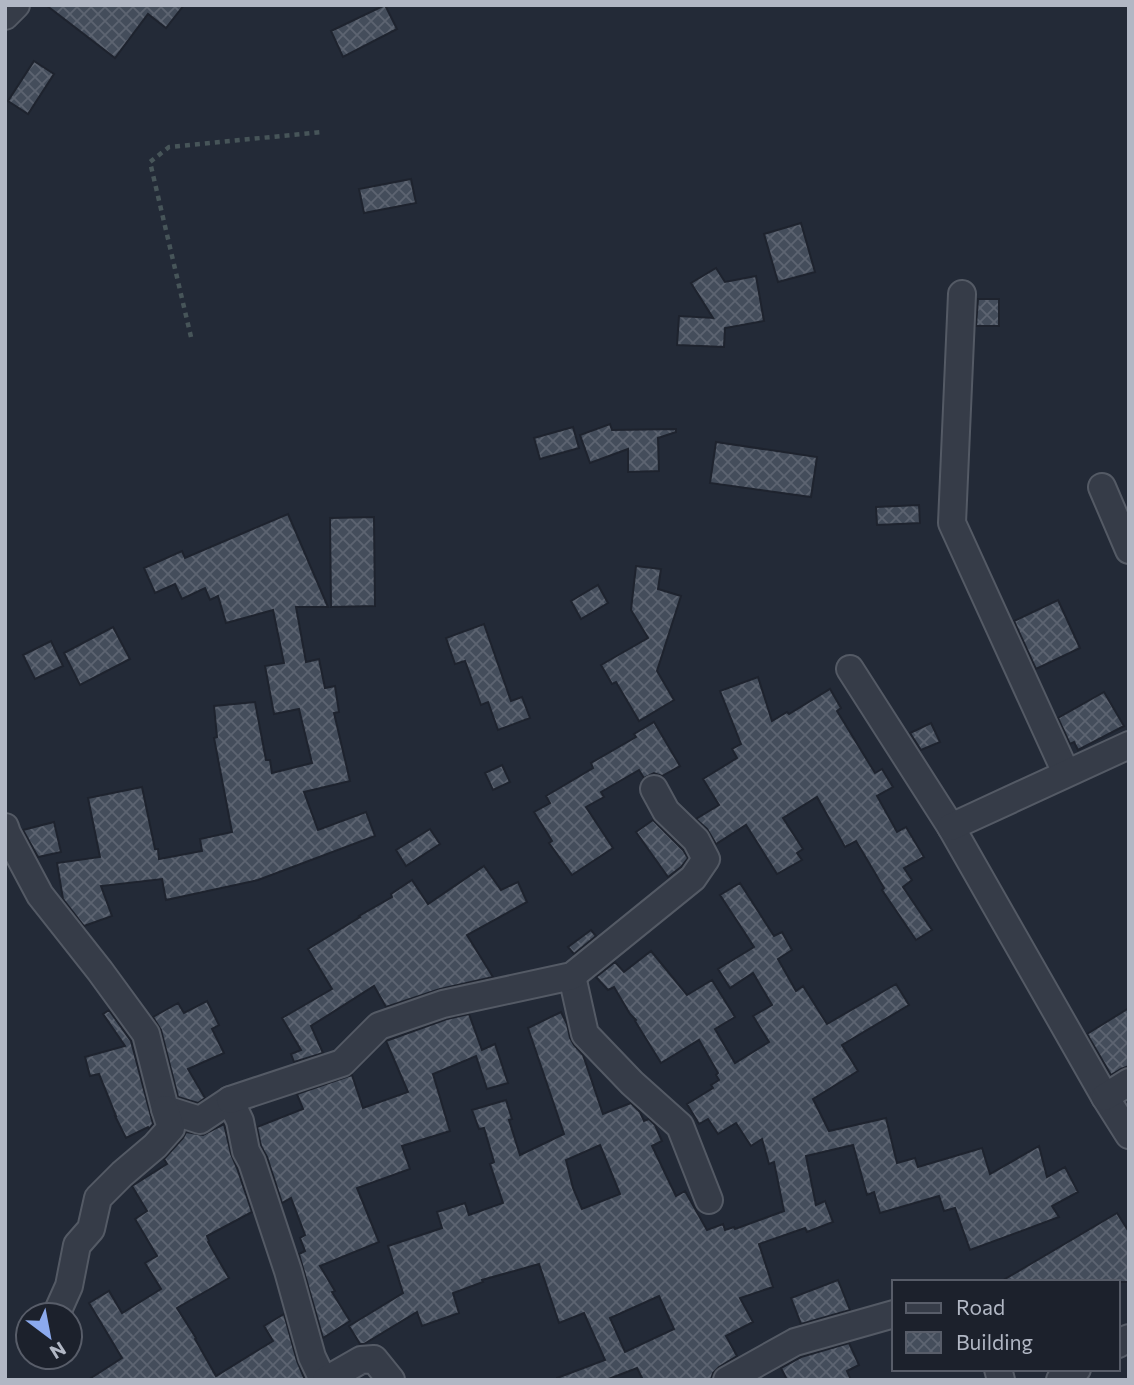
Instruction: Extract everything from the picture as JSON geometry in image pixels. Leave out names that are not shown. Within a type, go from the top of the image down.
[{"type":"street","points":[[5,16],[16,5]]},
{"type":"street","points":[[961,294],[952,523],[1066,774]]},
{"type":"street","points":[[1102,487],[1129,550]]},
{"type":"street","points":[[850,668],[951,827],[1129,1135]]},
{"type":"street","points":[[951,827],[1129,745]]},
{"type":"street","points":[[165,1108],[200,1120],[230,1100],[342,1063],[379,1026],[443,1004],[572,976],[693,878],[706,859],[696,840],[666,811],[654,789]]},
{"type":"street","points":[[6,831],[40,895],[146,1034],[171,1128],[98,1198],[91,1228],[77,1245],[69,1286],[63,1301]]},
{"type":"street","points":[[572,976],[585,1034],[632,1083],[680,1126],[709,1200]]},
{"type":"street","points":[[1105,1097],[1129,1082]]},
{"type":"street","points":[[230,1100],[240,1121],[246,1151],[288,1271],[312,1357],[324,1380],[361,1360],[374,1359],[391,1380]]},
{"type":"street","points":[[727,1380],[795,1342],[892,1315]]},
{"type":"path","points":[[191,337],[150,162],[169,147],[321,132]]},
{"type":"building","points":[[46,5],[184,5],[166,28],[148,14],[115,58]]},
{"type":"building","points":[[385,5],[397,29],[343,57],[331,31]]},
{"type":"building","points":[[34,61],[54,74],[28,114],[8,101]]},
{"type":"building","points":[[411,179],[416,203],[364,213],[359,189]]},
{"type":"building","points":[[801,223],[815,272],[778,282],[764,234]]},
{"type":"building","points":[[716,268],[725,282],[756,276],[764,321],[725,328],[724,347],[677,345],[679,316],[713,318],[691,283]]},
{"type":"building","points":[[978,299],[999,299],[999,326],[976,326]]},
{"type":"building","points":[[610,424],[612,430],[676,429],[676,432],[658,438],[659,471],[628,472],[628,449],[590,463],[580,435]]},
{"type":"building","points":[[573,427],[579,448],[540,459],[534,438]]},
{"type":"building","points":[[716,442],[817,457],[811,497],[710,483]]},
{"type":"building","points":[[919,505],[920,523],[877,525],[876,507]]},
{"type":"building","points":[[288,514],[328,607],[296,607],[306,662],[319,659],[325,688],[335,686],[339,712],[334,713],[350,781],[304,792],[318,830],[366,812],[375,836],[258,880],[166,900],[162,879],[101,886],[112,916],[84,926],[63,899],[57,863],[100,857],[88,798],[142,787],[159,859],[202,851],[200,839],[232,832],[214,738],[217,737],[214,706],[255,702],[266,760],[270,760],[272,773],[312,763],[299,709],[274,714],[265,666],[284,663],[273,610],[226,623],[218,596],[210,600],[205,588],[182,599],[175,584],[155,593],[144,568],[182,551],[185,558]]},
{"type":"building","points":[[374,517],[375,606],[331,607],[330,518]]},
{"type":"building","points":[[636,566],[661,569],[658,589],[681,596],[657,671],[674,700],[639,721],[616,682],[612,684],[601,665],[648,638],[631,610]]},
{"type":"building","points":[[598,585],[608,603],[581,619],[571,601]]},
{"type":"building","points":[[1058,600],[1080,648],[1036,669],[1014,621]]},
{"type":"building","points":[[484,624],[511,701],[522,697],[530,718],[498,730],[488,702],[481,705],[465,661],[455,664],[446,638]]},
{"type":"building","points":[[113,627],[130,659],[80,685],[64,653]]},
{"type":"building","points":[[51,641],[63,666],[35,679],[23,655]]},
{"type":"building","points":[[758,677],[772,721],[830,689],[841,708],[837,711],[875,773],[882,769],[893,787],[877,796],[897,832],[906,827],[924,857],[904,868],[912,880],[903,887],[932,930],[916,940],[882,890],[884,888],[856,841],[845,847],[817,797],[783,818],[803,849],[797,853],[802,860],[777,874],[746,825],[716,844],[707,829],[696,819],[719,805],[703,779],[737,758],[732,749],[741,744],[720,691]]},
{"type":"building","points":[[1104,692],[1124,726],[1078,750],[1074,742],[1070,744],[1058,718]]},
{"type":"building","points":[[654,722],[680,766],[662,776],[654,773],[644,778],[639,770],[601,792],[604,797],[586,807],[613,848],[572,875],[549,843],[552,841],[534,812],[550,803],[546,796],[593,768],[591,763],[636,737],[634,734]]},
{"type":"building","points":[[931,723],[940,742],[921,750],[910,733]]},
{"type":"building","points":[[502,765],[510,782],[493,790],[485,773]]},
{"type":"building","points":[[653,820],[688,858],[668,877],[636,832]]},
{"type":"building","points":[[54,822],[61,852],[38,857],[23,830]]},
{"type":"building","points":[[430,829],[440,844],[406,866],[396,850]]},
{"type":"building","points":[[484,866],[501,890],[518,882],[527,902],[467,935],[493,977],[440,989],[386,1007],[374,986],[311,1026],[323,1053],[294,1062],[291,1054],[301,1050],[282,1018],[332,989],[308,949],[392,897],[391,894],[412,880],[428,904]]},
{"type":"building","points":[[740,883],[774,936],[782,932],[792,950],[778,959],[796,991],[803,986],[827,1024],[896,984],[909,1005],[842,1045],[858,1071],[813,1099],[829,1131],[886,1118],[897,1163],[915,1158],[918,1167],[982,1148],[990,1174],[1039,1146],[1047,1177],[1065,1167],[1078,1192],[1052,1206],[1059,1217],[970,1250],[955,1208],[944,1211],[939,1196],[880,1213],[874,1192],[867,1195],[853,1145],[806,1156],[816,1205],[825,1201],[833,1222],[807,1232],[805,1228],[759,1244],[773,1287],[740,1298],[753,1322],[726,1336],[737,1356],[719,1367],[711,1380],[643,1380],[637,1368],[606,1380],[557,1380],[605,1360],[584,1313],[559,1323],[539,1264],[482,1280],[483,1282],[453,1293],[459,1313],[422,1326],[417,1312],[360,1344],[349,1326],[403,1293],[388,1246],[442,1228],[437,1212],[465,1203],[469,1215],[503,1203],[490,1164],[494,1162],[484,1128],[479,1129],[472,1110],[506,1100],[520,1155],[564,1134],[528,1028],[561,1012],[570,1038],[583,1055],[603,1114],[631,1103],[644,1121],[649,1119],[655,1125],[662,1141],[652,1146],[676,1196],[685,1191],[707,1230],[723,1224],[725,1230],[735,1229],[784,1211],[774,1162],[769,1164],[762,1139],[751,1146],[736,1123],[718,1134],[708,1119],[699,1124],[687,1104],[713,1088],[711,1085],[719,1080],[716,1075],[718,1073],[699,1040],[661,1063],[614,987],[608,990],[596,977],[615,962],[624,972],[651,951],[687,995],[712,980],[735,1017],[715,1029],[735,1063],[769,1042],[753,1016],[772,1005],[753,973],[730,988],[718,969],[754,947],[720,895]],"holes":[[[600,1145],[620,1194],[582,1209],[566,1160]],[[659,1296],[674,1329],[625,1352],[610,1318]]]},
{"type":"building","points":[[591,930],[596,936],[574,954],[568,947]]},
{"type":"building","points":[[207,1001],[219,1025],[212,1029],[224,1053],[188,1069],[205,1098],[198,1103],[178,1097],[161,1030],[153,1017],[178,1003],[184,1013]]},
{"type":"building","points":[[1129,1008],[1129,1066],[1111,1075],[1087,1034]]},
{"type":"building","points":[[109,1010],[131,1041],[153,1124],[149,1129],[148,1127],[126,1138],[99,1074],[90,1076],[85,1057],[125,1046],[103,1014]]},
{"type":"building","points":[[469,1014],[482,1050],[495,1044],[508,1083],[487,1089],[476,1056],[433,1074],[450,1131],[402,1146],[410,1169],[357,1188],[379,1242],[320,1266],[350,1321],[323,1338],[299,1254],[305,1251],[300,1238],[305,1235],[291,1198],[282,1203],[261,1146],[257,1127],[303,1109],[297,1094],[352,1075],[363,1108],[408,1092],[386,1041]]},
{"type":"building","points":[[224,1124],[231,1154],[252,1212],[207,1236],[229,1278],[177,1308],[216,1376],[273,1341],[264,1326],[284,1314],[305,1380],[88,1380],[122,1358],[89,1303],[109,1291],[122,1313],[161,1289],[145,1263],[157,1256],[135,1219],[147,1211],[132,1186],[167,1164],[164,1159],[186,1132],[203,1135]]},
{"type":"building","points":[[1117,1213],[1129,1232],[1129,1282],[1003,1280]]},
{"type":"building","points":[[838,1280],[850,1310],[801,1324],[791,1298]]},
{"type":"building","points":[[849,1343],[859,1365],[847,1371],[851,1380],[787,1380],[781,1368],[801,1357]]}]
